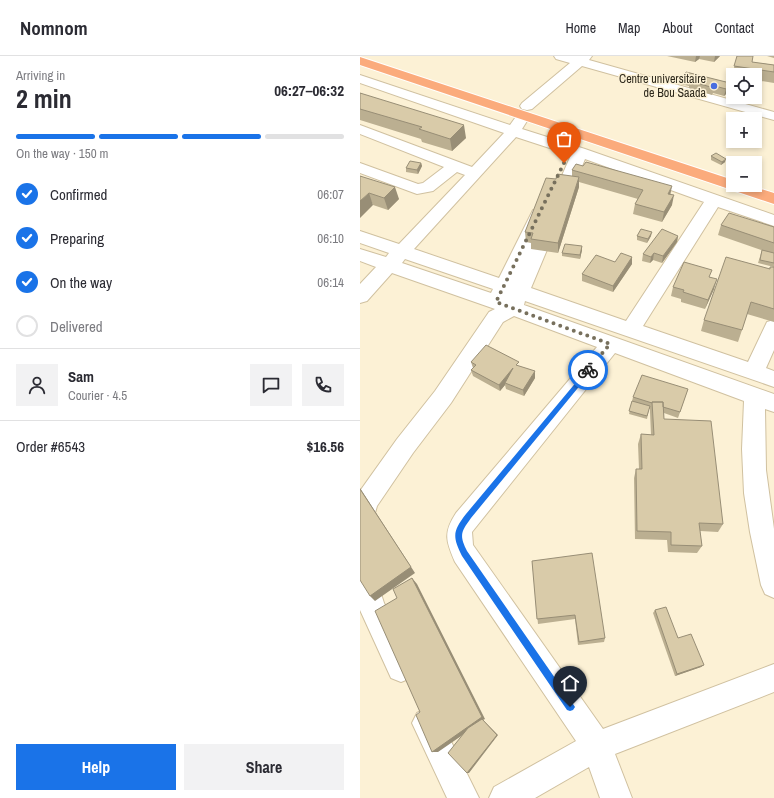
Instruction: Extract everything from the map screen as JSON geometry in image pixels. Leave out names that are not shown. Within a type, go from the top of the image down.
[{"type":"highway","points":[[373,56],[526,111],[580,134],[774,199]]},
{"type":"highway","points":[[360,61],[526,111],[725,168]]},
{"type":"highway","points":[[762,180],[774,184]]},
{"type":"street","points":[[560,56],[583,59],[774,116]]},
{"type":"street","points":[[360,296],[512,132],[526,111],[583,59]]},
{"type":"street","points":[[363,84],[575,151],[774,221]]},
{"type":"street","points":[[360,129],[474,174]]},
{"type":"street","points":[[360,526],[366,502],[405,446],[443,397],[506,301],[575,151],[580,134]]},
{"type":"street","points":[[360,168],[417,189],[427,188],[454,166]]},
{"type":"street","points":[[616,798],[597,746],[464,553],[459,543],[458,534],[460,527],[468,516],[620,337],[714,200]]},
{"type":"street","points":[[360,237],[394,258],[506,301],[620,337],[754,372],[774,380]]},
{"type":"street","points":[[360,255],[394,258]]},
{"type":"street","points":[[754,372],[774,327]]},
{"type":"street","points":[[620,337],[765,400],[754,438],[755,478],[759,514],[774,585]]},
{"type":"street","points":[[360,566],[372,607],[464,798]]},
{"type":"street","points":[[505,798],[597,746],[774,678]]},
{"type":"building","points":[[737,56],[753,56],[752,62],[774,65],[774,72],[762,70],[762,68],[734,66]]},
{"type":"building","points":[[686,72],[726,82],[726,89],[715,86],[714,88],[690,81],[692,79],[681,77]]},
{"type":"building","points":[[360,93],[464,125],[450,139],[419,129],[422,127],[360,109]]},
{"type":"building","points":[[716,153],[726,159],[722,162],[711,156]]},
{"type":"building","points":[[410,161],[421,163],[417,170],[406,168]]},
{"type":"building","points":[[586,162],[672,186],[668,194],[674,195],[664,212],[635,204],[643,190],[572,170],[576,164],[583,166]]},
{"type":"building","points":[[557,174],[579,177],[558,243],[531,239],[533,233],[525,232],[546,178],[556,179]]},
{"type":"building","points":[[360,176],[395,187],[384,198],[369,193],[360,201]]},
{"type":"building","points":[[729,213],[774,227],[774,243],[721,225]]},
{"type":"building","points":[[641,229],[652,232],[648,239],[637,236]]},
{"type":"building","points":[[662,229],[678,236],[663,256],[654,253],[651,257],[643,254]]},
{"type":"building","points":[[565,244],[582,246],[580,255],[562,253]]},
{"type":"building","points":[[762,250],[774,253],[774,263],[760,260]]},
{"type":"building","points":[[621,253],[632,257],[613,286],[582,274],[596,255],[615,262]]},
{"type":"building","points":[[726,257],[770,269],[770,267],[774,267],[774,309],[751,302],[742,330],[704,320]]},
{"type":"building","points":[[684,262],[712,270],[709,277],[717,279],[708,300],[683,292],[684,290],[673,287]]},
{"type":"building","points":[[486,345],[519,362],[516,365],[535,371],[523,390],[505,383],[513,368],[499,385],[471,370],[476,365],[471,362]]},
{"type":"building","points":[[642,375],[688,389],[680,412],[663,407],[663,402],[652,403],[633,397]]},
{"type":"building","points":[[632,401],[650,406],[647,416],[629,411]]},
{"type":"building","points":[[652,402],[663,402],[664,419],[711,421],[723,524],[699,523],[702,546],[671,545],[671,532],[637,531],[636,469],[642,469],[641,434],[654,435]]},
{"type":"building","points":[[360,489],[411,567],[370,596],[360,580]]},
{"type":"building","points":[[592,553],[605,638],[579,642],[575,615],[537,619],[532,561]]},
{"type":"building","points":[[412,578],[482,717],[432,752],[416,715],[420,712],[375,611],[397,598],[393,589]]},
{"type":"building","points":[[666,607],[678,638],[691,634],[704,665],[677,674],[655,610]]},
{"type":"building","points":[[482,719],[497,735],[467,773],[448,753],[468,728]]},
{"type":"way so far","points":[[564,163],[496,302],[610,344],[588,370]]},
{"type":"place","name":"Centre universitaire de Bou Saada","points":[[714,86]]},
{"type":"route","points":[[570,707],[464,553],[459,543],[458,534],[460,527],[468,516],[588,370]]}]
